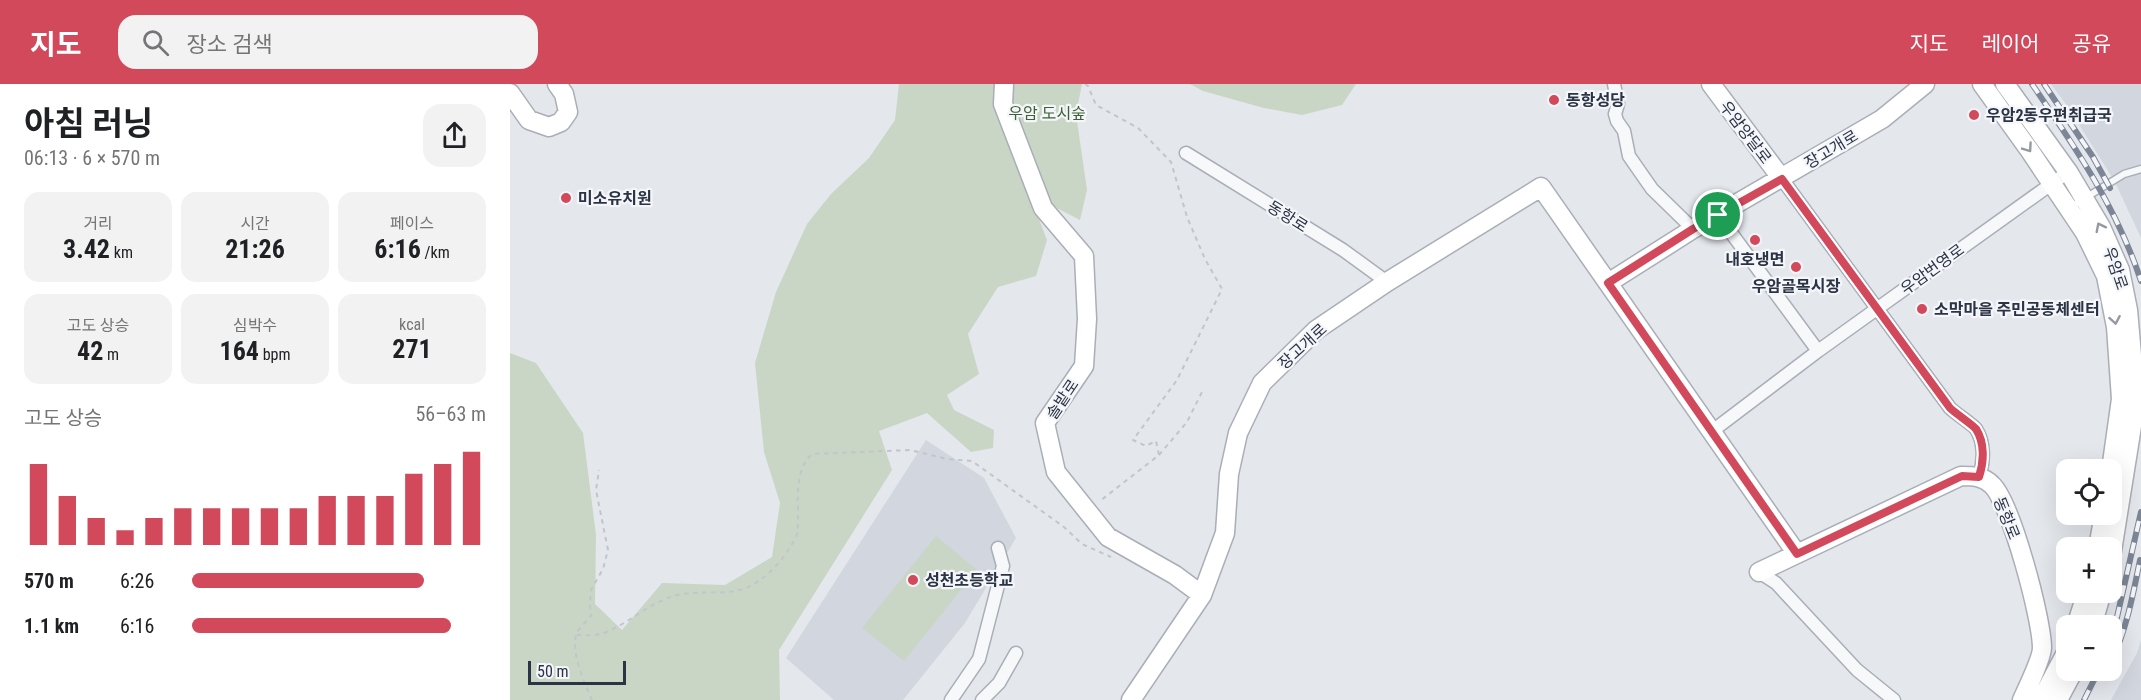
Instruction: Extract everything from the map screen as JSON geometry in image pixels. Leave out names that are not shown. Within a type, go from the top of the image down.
[{"type":"street","points":[[510,93],[529,120],[549,127],[561,122],[568,112],[564,94],[556,84]]},
{"type":"street","name":"솔밭로","points":[[1004,84],[1003,104],[1043,208],[1084,256],[1087,319],[1084,366],[1045,423],[1056,472],[1108,537],[1175,574],[1202,595]]},
{"type":"street","points":[[1614,84],[1618,104],[1617,121],[1624,131],[1629,156],[1652,189],[1693,229]]},
{"type":"street","name":"우암양달로","points":[[1711,84],[1782,179]]},
{"type":"street","name":"장고개로","points":[[1608,283],[1693,229],[1782,179],[1882,118],[1925,84]]},
{"type":"street","name":"우암로","points":[[1982,84],[2052,183],[2101,227],[2120,270],[2133,349],[2136,402],[2114,537]]},
{"type":"street","name":"우암로","points":[[2005,84],[2068,172],[2085,233],[2106,276],[2116,327],[2121,399],[2113,459]]},
{"type":"street","name":"동항로","points":[[1186,153],[1343,250],[1387,282]]},
{"type":"street","name":"우암번영로","points":[[1711,432],[1818,351],[2068,172]]},
{"type":"street","points":[[1759,572],[1962,476],[1979,477],[1983,450],[1975,428],[1950,408],[1782,179]]},
{"type":"street","name":"장고개로","points":[[1131,700],[1202,595],[1225,533],[1229,474],[1238,433],[1262,383],[1316,330],[1387,282],[1541,188],[1797,554]]},
{"type":"street","points":[[1718,215],[1818,351]]},
{"type":"street","name":"동항로","points":[[1979,477],[1992,485],[2003,499],[2030,581],[2042,650],[2022,700]]},
{"type":"street","points":[[951,700],[979,659],[1003,566],[998,548]]},
{"type":"street","points":[[1759,572],[1776,583],[1857,670],[1894,700]]},
{"type":"street","points":[[982,700],[999,683],[1016,653]]},
{"type":"street","points":[[2041,700],[2056,672]]},
{"type":"street","points":[[2058,700],[2068,681]]},
{"type":"lane","points":[[2076,203],[2124,174],[2141,169]]},
{"type":"path","points":[[1085,84],[1096,105],[1138,128],[1171,162],[1186,216],[1205,259],[1222,289],[1177,380],[1133,440],[1146,446],[1156,441],[1159,455]]},
{"type":"path","points":[[1087,510],[1159,455],[1187,422],[1203,390]]},
{"type":"path","points":[[577,635],[602,634],[652,604],[676,595],[735,590],[752,585],[775,568],[797,533],[798,488],[803,462],[812,454],[910,450],[948,459],[972,461],[1082,543],[1110,558],[1131,550]]},
{"type":"path","points":[[592,700],[576,653],[577,635],[591,616],[591,590],[603,569],[608,550],[596,490],[599,470]]},
{"type":"shaded area","points":[[2051,84],[2141,84],[2141,238],[2115,182]]},
{"type":"shaded area","name":"성천초등학교","points":[[926,440],[984,478],[1016,538],[965,623],[903,700],[834,700],[786,658]]},
{"type":"shaded area","points":[[2141,640],[2141,700],[2111,700],[2122,681],[2137,653]]},
{"type":"green space","points":[[899,84],[998,84],[997,109],[1047,240],[1036,276],[998,287],[968,334],[979,374],[947,395],[954,410],[994,430],[993,448],[971,452],[927,413],[879,431],[892,470],[779,650],[780,700],[510,700],[510,353],[536,363],[583,433],[596,535],[595,604],[622,630],[662,583],[725,585],[772,557],[780,503],[764,452],[755,363],[776,292],[807,224],[831,194],[869,158],[895,120]]},
{"type":"green space","name":"우암 도시숲","points":[[1012,84],[1082,84],[1076,114],[1087,190],[1080,220],[1049,204],[1011,100]]},
{"type":"green space","points":[[1190,84],[1356,84],[1342,105],[1302,115],[1264,108],[1203,91]]},
{"type":"green space","points":[[936,536],[977,570],[904,661],[862,628]]},
{"type":"railway","points":[[2032,84],[2094,179],[2120,228],[2141,281]]},
{"type":"railway","points":[[2044,84],[2093,157],[2110,188]]},
{"type":"railway","points":[[2117,615],[2141,512]]},
{"type":"railway","points":[[2122,634],[2140,560]]},
{"type":"railway","points":[[2084,700],[2094,681]]},
{"type":"place","name":"동항성당","points":[[1554,100]]},
{"type":"place","name":"우암2동우편취급국","points":[[1974,115]]},
{"type":"place","name":"미소유치원","points":[[566,198]]},
{"type":"place","name":"내호냉면","points":[[1755,240]]},
{"type":"place","name":"우암골목시장","points":[[1796,267]]},
{"type":"place","name":"소막마을 주민공동체센터","points":[[1922,309]]},
{"type":"place","name":"성천초등학교","points":[[913,580]]},
{"type":"route","points":[[1782,179],[1950,408],[1975,428],[1983,450],[1979,477],[1962,476],[1797,554],[1608,283],[1718,215],[1782,179]]}]
